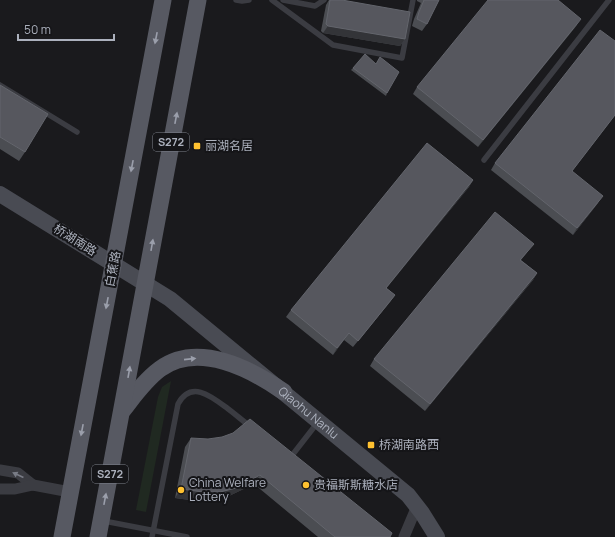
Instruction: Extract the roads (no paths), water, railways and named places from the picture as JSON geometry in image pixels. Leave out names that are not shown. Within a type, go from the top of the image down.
[{"type":"main road","name":"白蕉路","points":[[62,537],[163,0]]},
{"type":"main road","name":"S272","points":[[98,537],[198,0]]},
{"type":"main road","points":[[122,410],[160,368],[173,362],[190,358],[211,359],[231,363],[256,374],[284,392]]},
{"type":"street","name":"桥湖南路","points":[[0,194],[170,299],[284,392]]},
{"type":"street","name":"Qiaohu Nanlu","points":[[284,392],[408,495],[422,512],[436,537]]},
{"type":"street","points":[[0,470],[18,473],[34,485]]},
{"type":"street","points":[[0,489],[15,490],[34,485],[70,492]]},
{"type":"street","points":[[404,537],[417,506]]},
{"type":"lane","points":[[236,0],[249,0]]},
{"type":"lane","points":[[272,0],[333,45],[402,58],[413,0]]},
{"type":"lane","points":[[283,0],[315,6],[324,0]]},
{"type":"lane","points":[[484,160],[609,0]]},
{"type":"lane","points":[[403,13],[410,14]]},
{"type":"lane","points":[[0,85],[78,132]]},
{"type":"lane","points":[[152,537],[178,404],[183,396],[192,392],[202,392],[207,394],[253,429]]},
{"type":"lane","points":[[290,458],[319,421]]},
{"type":"lane","points":[[284,453],[296,463]]},
{"type":"lane","points":[[101,520],[187,537]]},
{"type":"place","name":"丽湖名居","points":[[197,146]]},
{"type":"place","name":"桥湖南路西","points":[[371,445]]},
{"type":"place","name":"贵福斯斯糖水店","points":[[306,485]]},
{"type":"place","name":"China Welfare Lottery","points":[[181,490]]}]
